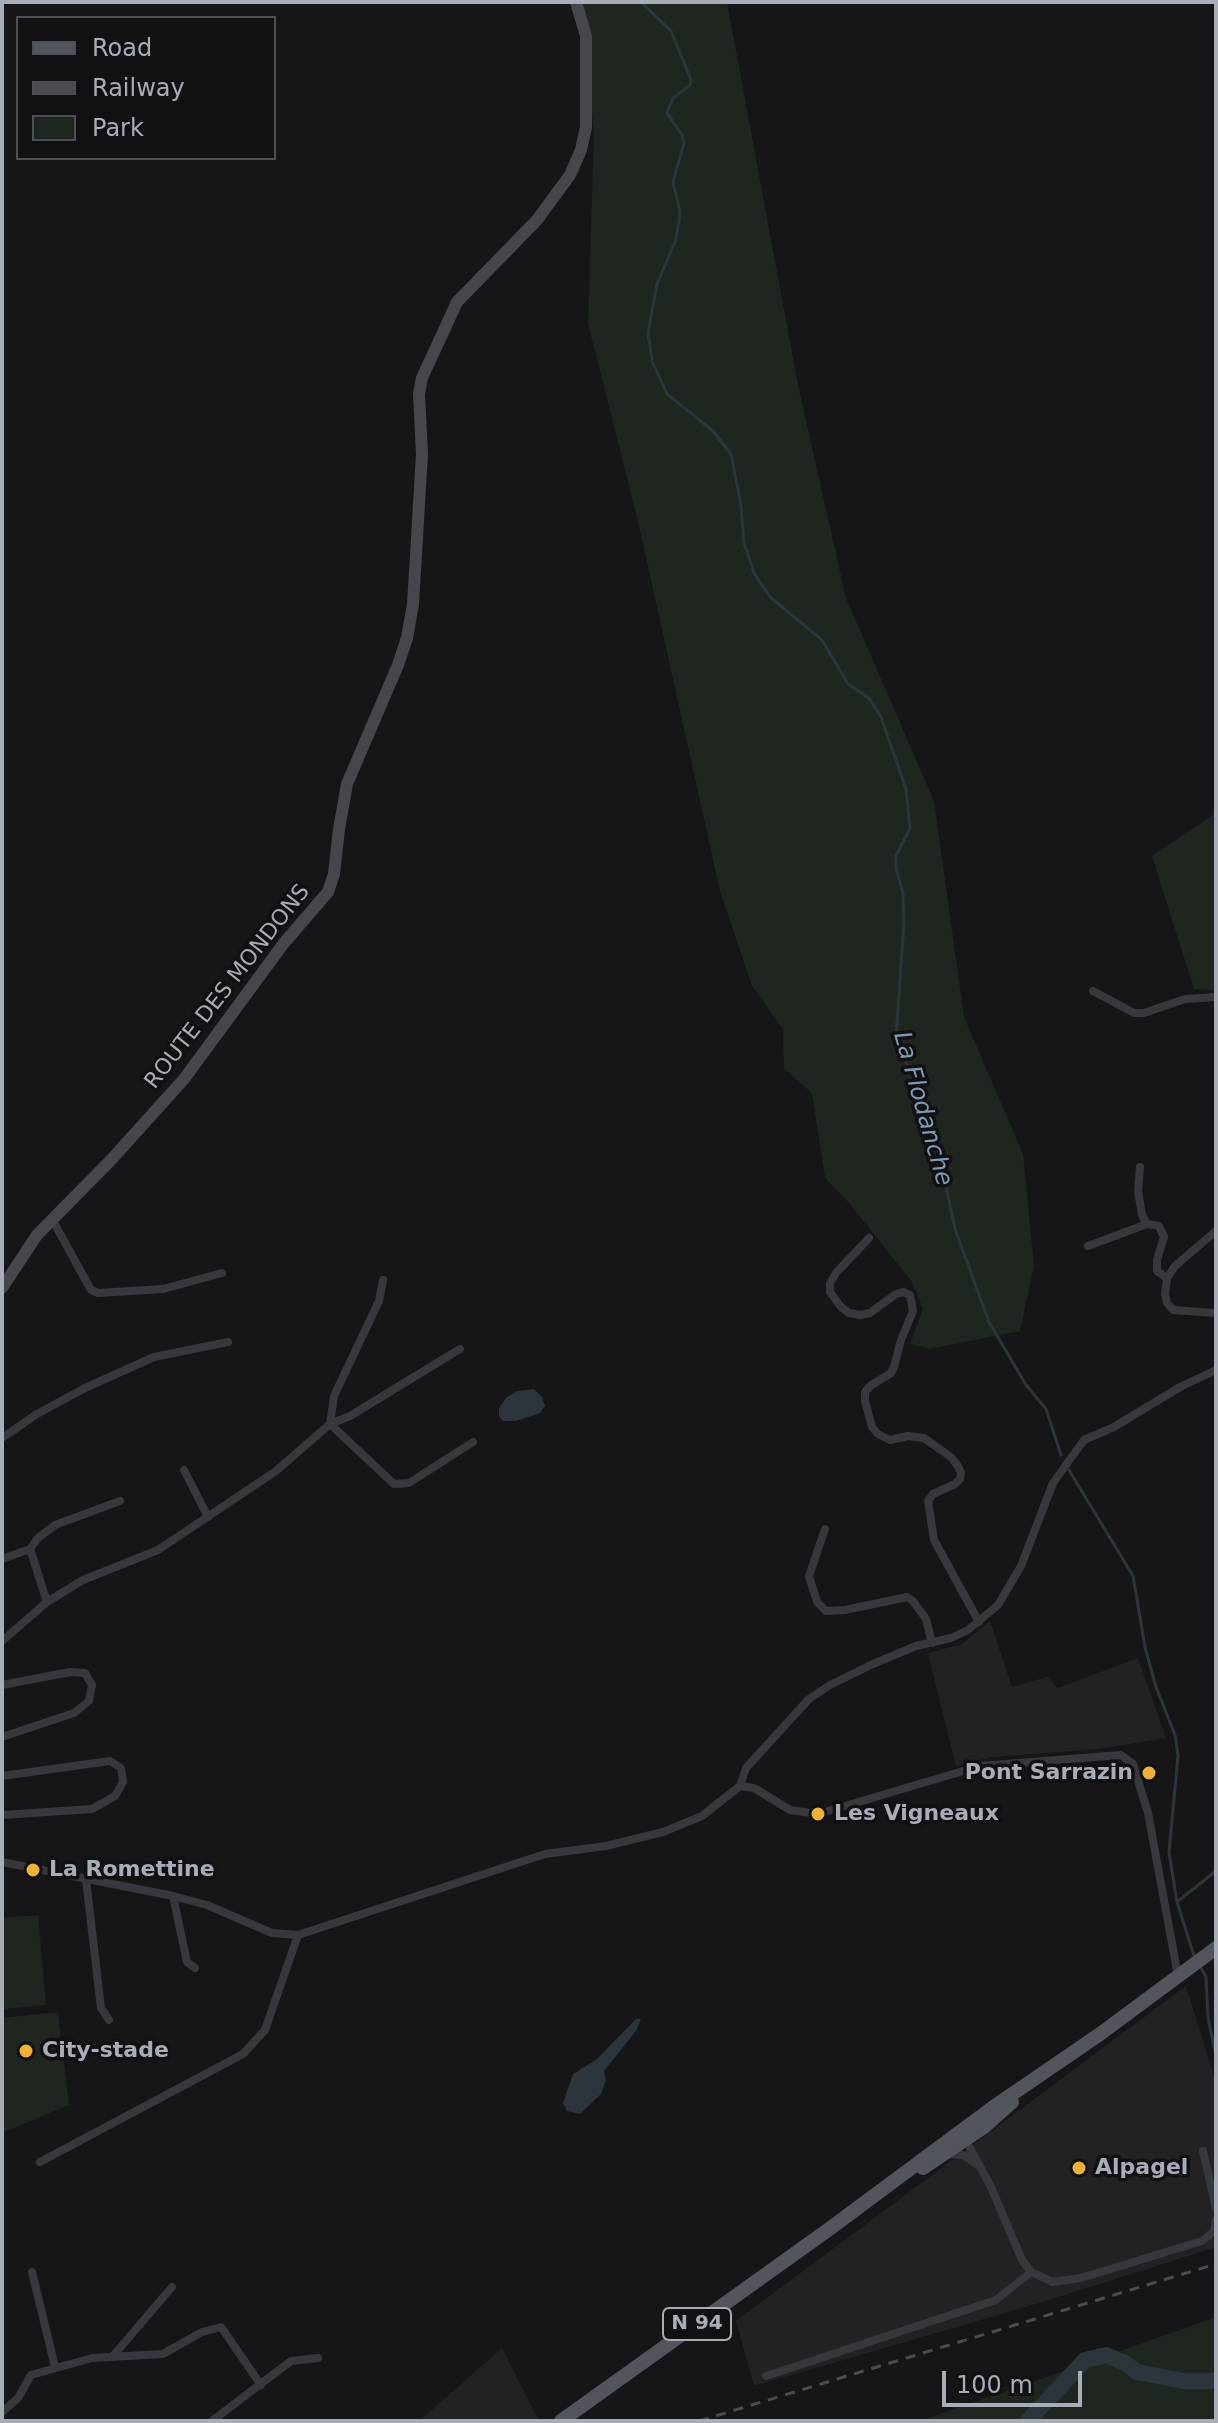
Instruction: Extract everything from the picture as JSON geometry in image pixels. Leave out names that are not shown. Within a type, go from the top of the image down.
[{"type":"main road","name":"N 94","points":[[956,2146],[992,2108],[1212,1952]]},
{"type":"main road","name":"N 94","points":[[561,2421],[832,2227],[956,2146],[1063,2060]]},
{"type":"street","name":"ROUTE DES MONDONS","points":[[2,1288],[37,1235],[111,1160],[184,1079],[284,943],[328,892],[334,874],[347,784],[398,665],[413,604],[422,454],[419,394],[422,378],[457,302],[537,220],[570,175],[581,150],[586,127],[586,36],[576,2]]},
{"type":"street","points":[[1093,991],[1134,1013],[1154,1011],[1198,996],[1216,997]]},
{"type":"street","points":[[1140,1167],[1138,1191],[1142,1215],[1147,1224]]},
{"type":"street","points":[[52,1219],[91,1290],[98,1293],[163,1289],[222,1273]]},
{"type":"street","points":[[1088,1246],[1147,1224],[1159,1226],[1163,1232],[1157,1271],[1167,1278]]},
{"type":"street","points":[[1216,1231],[1175,1266],[1167,1278],[1165,1294],[1173,1310],[1216,1313]]},
{"type":"street","points":[[869,1238],[836,1273],[830,1283],[830,1292],[841,1307],[849,1313],[860,1315],[870,1313],[896,1294],[903,1292],[910,1295],[913,1311],[894,1367],[891,1373],[870,1386],[865,1392],[865,1401],[872,1427],[878,1434],[890,1440],[908,1436],[924,1438],[951,1457],[958,1466],[960,1479],[933,1494],[928,1501],[930,1516],[934,1540],[979,1622]]},
{"type":"street","points":[[330,1424],[334,1396],[379,1301],[383,1280]]},
{"type":"street","points":[[2,1438],[37,1414],[85,1388],[154,1357],[228,1342]]},
{"type":"street","points":[[2,1641],[47,1602],[83,1580],[158,1550],[276,1471],[330,1424],[350,1416],[460,1349]]},
{"type":"street","points":[[2,1862],[173,1896],[207,1905],[272,1933],[298,1935],[545,1854],[606,1846],[663,1832],[702,1816],[740,1786],[746,1768],[809,1699],[830,1685],[916,1646],[951,1638],[979,1622],[998,1605],[1009,1589],[1053,1483],[1084,1440],[1114,1427],[1180,1387],[1216,1370]]},
{"type":"street","points":[[330,1424],[394,1484],[409,1483],[473,1442]]},
{"type":"street","points":[[184,1470],[208,1517]]},
{"type":"street","points":[[2,1559],[30,1549],[55,1525],[120,1501]]},
{"type":"street","points":[[825,1529],[809,1576],[817,1602],[826,1611],[845,1610],[907,1597],[926,1619],[932,1643]]},
{"type":"street","points":[[30,1549],[47,1602]]},
{"type":"street","points":[[2,1685],[70,1672],[85,1673],[92,1685],[89,1701],[74,1713],[2,1737]]},
{"type":"street","points":[[740,1786],[754,1788],[790,1810],[818,1814],[980,1766],[1121,1755],[1133,1764],[1148,1813],[1178,1976]]},
{"type":"street","points":[[2,1776],[110,1761],[121,1768],[123,1782],[115,1796],[92,1809],[2,1815]]},
{"type":"street","points":[[86,1880],[101,2008],[109,2020]]},
{"type":"street","points":[[173,1896],[187,1962],[195,1968]]},
{"type":"street","points":[[40,2162],[243,2054],[265,2030],[298,1935]]},
{"type":"street","points":[[956,2146],[976,2164]]},
{"type":"street","points":[[956,2146],[976,2164],[991,2187],[1015,2248],[1031,2272],[1053,2282],[1081,2278],[1202,2241],[1214,2231],[1216,2220]]},
{"type":"street","points":[[1203,2151],[1216,2208]]},
{"type":"street","points":[[32,2272],[55,2367]]},
{"type":"street","points":[[766,2376],[996,2300],[1031,2272]]},
{"type":"street","points":[[113,2356],[172,2287]]},
{"type":"street","points":[[2,2412],[18,2398],[31,2375],[113,2356],[163,2354],[202,2332],[221,2327],[261,2385]]},
{"type":"street","points":[[212,2421],[291,2361],[318,2358]]},
{"type":"shaded area","points":[[534,1389],[545,1406],[540,1413],[516,1421],[503,1421],[499,1417],[499,1408],[506,1398],[517,1391]]},
{"type":"shaded area","points":[[990,1621],[1012,1687],[1047,1677],[1058,1688],[1138,1658],[1166,1738],[1099,1749],[992,1757],[956,1766],[928,1653],[962,1644]]},
{"type":"shaded area","points":[[1186,1986],[1216,2083],[1216,2247],[1046,2301],[754,2386],[736,2321]]},
{"type":"shaded area","points":[[636,2019],[641,2019],[636,2031],[604,2071],[606,2080],[601,2094],[580,2114],[567,2111],[563,2103],[573,2074],[597,2059]]},
{"type":"shaded area","points":[[502,2348],[539,2421],[419,2421]]},
{"type":"green space","points":[[581,2],[727,2],[798,385],[846,598],[934,801],[964,1017],[1023,1154],[1034,1266],[1020,1331],[930,1349],[910,1344],[923,1309],[912,1282],[850,1204],[825,1178],[812,1093],[784,1069],[783,1029],[752,986],[720,891],[637,517],[588,324],[594,134]]},
{"type":"green space","points":[[1216,813],[1216,991],[1194,989],[1152,856]]},
{"type":"green space","points":[[38,1915],[46,2005],[2,2009],[2,1918]]},
{"type":"green space","points":[[58,2012],[69,2105],[2,2133],[2,2018]]},
{"type":"green space","points":[[1216,2317],[1216,2421],[920,2421],[1049,2376]]},
{"type":"waterway","name":"La Flodanche","points":[[641,2],[671,31],[691,80],[690,85],[673,98],[667,113],[684,143],[673,182],[680,212],[675,242],[657,284],[648,333],[652,361],[667,394],[712,430],[731,454],[741,505],[744,543],[754,573],[770,597],[822,640],[848,684],[869,698],[881,717],[906,789],[910,828],[896,856],[896,869],[903,893],[904,922],[896,1037],[921,1090],[955,1229],[989,1322],[1026,1385],[1046,1409],[1061,1455]]},
{"type":"waterway","name":"La Flodanche","points":[[1069,1470],[1133,1576],[1145,1647],[1156,1687],[1175,1735],[1178,1756],[1169,1852],[1177,1902],[1194,1956]]},
{"type":"waterway","points":[[1178,1901],[1216,1871]]},
{"type":"waterway","name":"La Flodanche","points":[[1200,1966],[1206,1977],[1208,2018],[1216,2056]]},
{"type":"waterway","points":[[1028,2421],[1085,2360],[1106,2355],[1137,2372],[1183,2381],[1216,2381]]},
{"type":"railway","points":[[699,2421],[1216,2264]]},
{"type":"place","name":"Pont Sarrazin","points":[[1149,1773]]},
{"type":"place","name":"Les Vigneaux","points":[[818,1814]]},
{"type":"place","name":"La Romettine","points":[[33,1870]]},
{"type":"place","name":"City-stade","points":[[26,2051]]},
{"type":"place","name":"Alpagel","points":[[1079,2168]]}]
